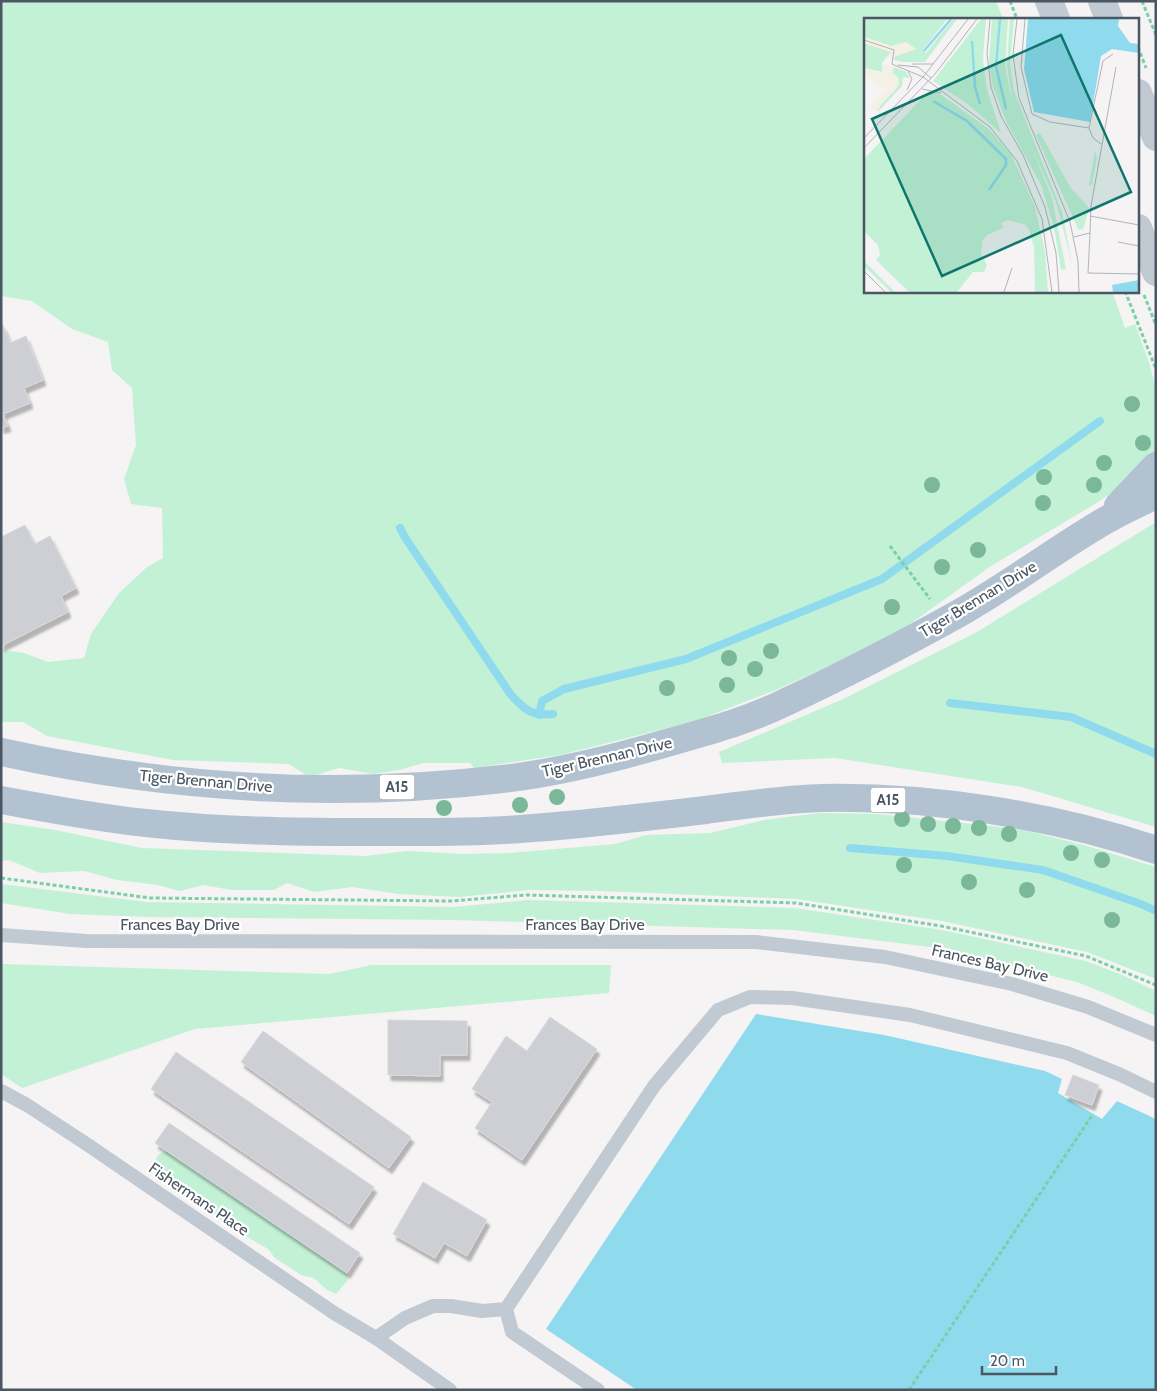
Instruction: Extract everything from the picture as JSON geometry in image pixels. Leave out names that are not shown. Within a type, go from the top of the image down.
[{"type":"main road","points":[[1103,521],[1156,466]]},
{"type":"main road","name":"Tiger Brennan Drive","points":[[1,752],[79,768],[188,781],[266,787],[332,789],[417,786],[503,779],[563,769],[634,753],[758,715],[784,704],[888,652],[946,620],[1103,521],[1156,495]]},
{"type":"main road","name":"A15","points":[[1,800],[53,810],[144,823],[238,831],[429,832],[519,829],[821,798],[884,800],[959,806],[1025,816],[1091,831],[1156,850]]},
{"type":"street","points":[[1049,1],[1056,18]]},
{"type":"street","points":[[1102,1],[1109,18]]},
{"type":"street","points":[[1140,98],[1156,137]]},
{"type":"street","points":[[1140,238],[1149,281]]},
{"type":"lane","name":"Frances Bay Drive","points":[[1,935],[86,941],[756,942],[885,957],[1012,984],[1088,1007],[1156,1035]]},
{"type":"lane","points":[[598,1390],[512,1332],[506,1309],[654,1086],[718,1010],[750,996],[792,998],[873,1009],[938,1021],[1067,1054],[1121,1075],[1156,1092]]},
{"type":"lane","name":"Fishermans Place","points":[[1,1091],[27,1105],[88,1145],[334,1313],[376,1338],[450,1390]]},
{"type":"lane","points":[[376,1338],[405,1318],[433,1306],[451,1306],[482,1311],[506,1309]]},
{"type":"path","points":[[1010,1],[1017,18]]},
{"type":"path","points":[[1142,1],[1156,35]]},
{"type":"path","points":[[1149,281],[1156,325]]},
{"type":"path","points":[[1125,292],[1156,369]]},
{"type":"path","points":[[890,546],[946,620]]},
{"type":"path","points":[[1,878],[150,898],[451,901],[527,894],[796,903],[941,926],[1086,956],[1156,985]]},
{"type":"path","points":[[909,1390],[1093,1114]]},
{"type":"green space","points":[[1,1],[996,1],[1003,18],[864,18],[864,292],[1112,292],[1125,328],[1135,324],[1149,362],[1156,389],[1156,451],[1120,487],[991,566],[906,627],[881,642],[776,690],[695,721],[560,755],[474,768],[470,763],[424,763],[399,770],[373,774],[339,768],[309,777],[289,764],[173,760],[47,736],[23,722],[1,722],[1,650],[24,653],[48,662],[84,658],[91,634],[119,593],[147,567],[163,558],[162,508],[131,504],[124,479],[136,445],[132,388],[112,370],[108,342],[72,329],[32,301],[1,296]]},
{"type":"green space","points":[[1156,522],[1156,827],[1022,787],[835,758],[722,763],[719,752],[841,700],[977,632]]},
{"type":"green space","points":[[819,813],[878,814],[1020,829],[1087,846],[1156,867],[1156,979],[1087,952],[942,921],[797,899],[529,890],[459,897],[399,894],[352,887],[314,892],[287,883],[274,890],[231,890],[204,885],[179,891],[158,885],[117,880],[84,871],[40,873],[9,860],[1,861],[1,822],[55,830],[142,848],[365,856],[407,851],[463,854],[509,853],[615,844],[646,835],[710,833],[764,820]]},
{"type":"green space","points":[[1,884],[147,902],[454,907],[528,900],[795,908],[942,930],[1086,961],[1156,991],[1156,1016],[1077,982],[938,948],[793,930],[454,920],[150,917],[70,914],[1,903]]},
{"type":"green space","points":[[1,964],[330,974],[371,965],[611,965],[609,993],[195,1029],[22,1088],[1,1074]]},
{"type":"green space","points":[[167,1151],[347,1273],[348,1280],[336,1294],[327,1290],[314,1278],[301,1275],[275,1258],[268,1249],[242,1234],[176,1189],[165,1175],[153,1172],[152,1165],[159,1154]]},
{"type":"water","points":[[756,1014],[884,1035],[1045,1071],[1062,1079],[1058,1093],[1102,1119],[1117,1101],[1156,1119],[1156,1390],[637,1390],[546,1329]]},
{"type":"building","points":[[1,325],[3,325],[10,343],[26,336],[43,380],[24,388],[30,403],[3,414],[8,426],[1,428]]},
{"type":"building","points":[[25,525],[35,544],[50,536],[76,588],[61,596],[68,612],[1,646],[1,537]]},
{"type":"building","points":[[550,1017],[597,1049],[522,1160],[475,1128],[492,1102],[472,1089],[506,1036],[527,1051]]},
{"type":"building","points":[[388,1020],[467,1021],[467,1055],[440,1055],[440,1076],[388,1075]]},
{"type":"building","points":[[263,1031],[411,1137],[389,1168],[241,1062]]},
{"type":"building","points":[[176,1052],[374,1187],[349,1224],[151,1089]]},
{"type":"building","points":[[1073,1075],[1099,1085],[1092,1105],[1065,1095]]},
{"type":"building","points":[[169,1123],[360,1253],[347,1273],[155,1143]]},
{"type":"building","points":[[423,1182],[487,1220],[467,1256],[444,1243],[435,1258],[393,1234]]},
{"type":"waterway","points":[[539,715],[542,701],[564,689],[686,659],[882,579],[1100,421]]},
{"type":"waterway","points":[[400,528],[511,695],[529,711],[539,714],[553,714]]},
{"type":"waterway","points":[[950,703],[1071,717],[1156,754]]},
{"type":"waterway","points":[[850,848],[947,856],[1043,870],[1156,911]]}]
